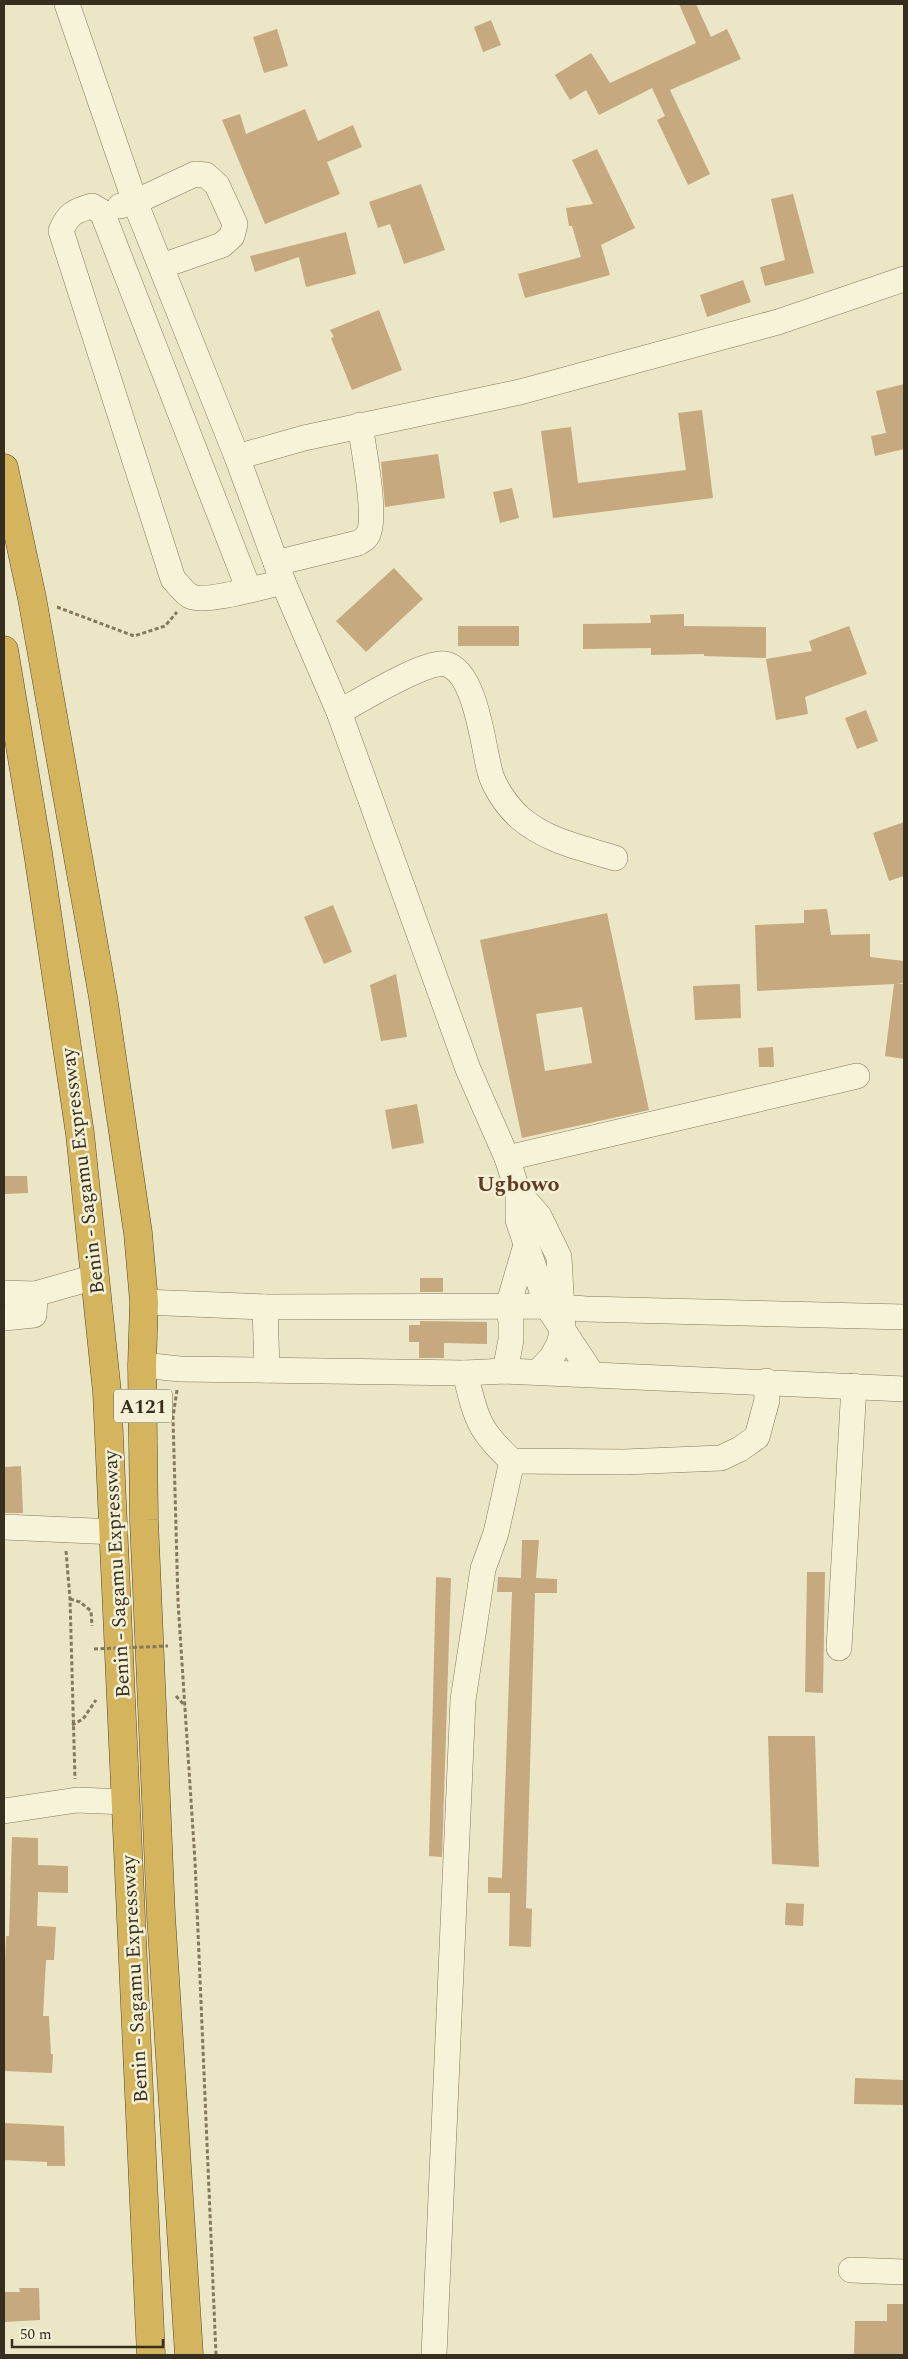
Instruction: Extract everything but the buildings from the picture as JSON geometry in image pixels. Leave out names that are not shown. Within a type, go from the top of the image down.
[{"type":"highway","name":"A121","points":[[4,468],[32,598],[103,997],[138,1234],[144,1302],[142,1365],[144,1520],[161,1915],[189,2355]]},
{"type":"highway","name":"Benin - Sagamu Expressway","points":[[4,650],[11,728],[80,1134],[107,1392],[151,2355]]},
{"type":"street","points":[[67,4],[135,202],[237,457],[279,572],[339,712],[468,1069],[507,1158],[518,1192],[518,1220],[526,1245],[565,1312],[559,1344],[552,1357],[538,1372]]},
{"type":"street","points":[[102,212],[135,202],[195,174],[206,176],[217,185],[235,224],[232,236],[222,245],[162,266]]},
{"type":"street","points":[[249,590],[102,212],[92,206],[75,210],[65,221],[61,232],[173,579],[190,596],[209,598],[249,590],[279,572],[358,543],[368,536],[371,504],[360,425]]},
{"type":"street","points":[[237,457],[304,438],[360,425],[520,392],[778,322],[904,279]]},
{"type":"street","points":[[339,712],[426,666],[445,664],[457,670],[472,696],[490,774],[502,795],[519,816],[554,840],[615,858]]},
{"type":"street","points":[[507,1158],[857,1076]]},
{"type":"street","points":[[518,1192],[539,1216],[559,1258],[565,1312],[576,1353],[592,1374]]},
{"type":"street","points":[[505,1371],[511,1340],[511,1320],[508,1306],[526,1245]]},
{"type":"street","points":[[4,1293],[35,1294],[95,1277]]},
{"type":"street","points":[[4,1318],[34,1315],[35,1294]]},
{"type":"street","points":[[144,1302],[265,1306],[508,1306],[565,1312],[904,1318]]},
{"type":"street","points":[[265,1306],[267,1370]]},
{"type":"street","points":[[142,1365],[180,1369],[465,1373],[538,1372],[766,1381],[904,1389]]},
{"type":"street","points":[[465,1373],[476,1417],[490,1441],[512,1461],[624,1462],[721,1458],[740,1449],[756,1437],[767,1400],[766,1381]]},
{"type":"street","points":[[839,1648],[854,1386]]},
{"type":"street","points":[[434,2355],[463,1700],[483,1569],[496,1533],[512,1461]]},
{"type":"street","points":[[4,1527],[114,1532]]},
{"type":"street","points":[[4,1811],[76,1800],[126,1802]]},
{"type":"street","points":[[851,2270],[904,2272]]},
{"type":"path","points":[[32,598],[134,636],[165,626],[190,596]]},
{"type":"path","points":[[180,1369],[173,1417],[178,1602],[195,1861],[216,2355]]},
{"type":"path","points":[[64,1530],[70,1599],[72,1726],[76,1800]]},
{"type":"path","points":[[70,1599],[80,1602],[90,1611],[92,1630]]},
{"type":"path","points":[[93,1640],[94,1658]]},
{"type":"path","points":[[94,1649],[168,1646]]},
{"type":"path","points":[[72,1726],[82,1719],[96,1702],[96,1693]]},
{"type":"district","name":"Ugbowo","points":[[518,1183]]}]
